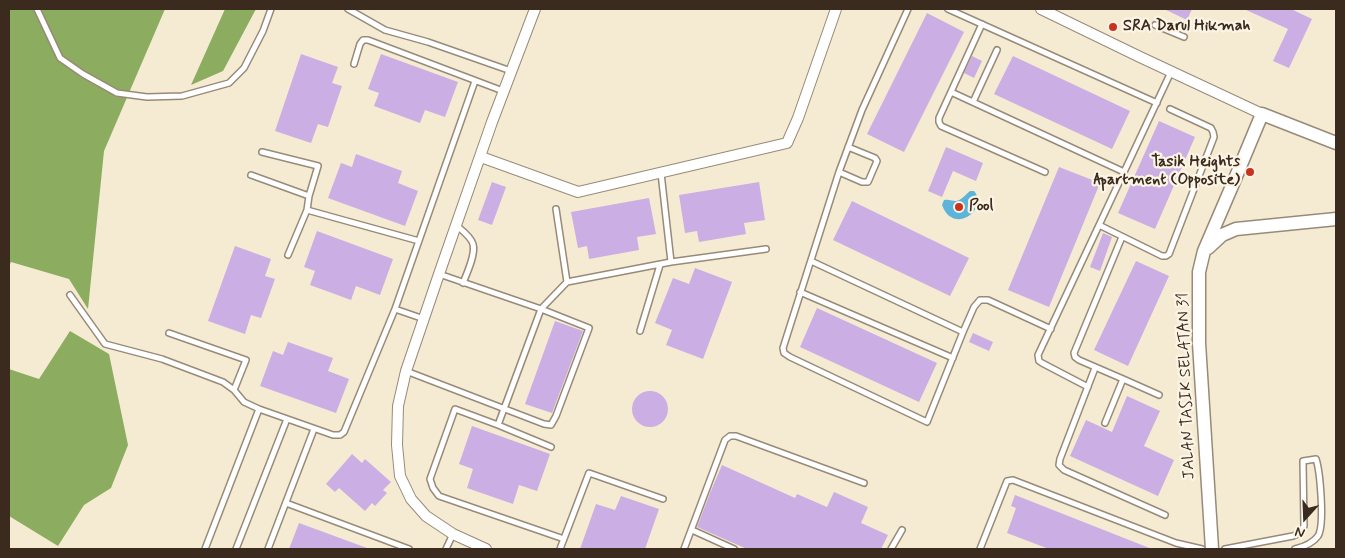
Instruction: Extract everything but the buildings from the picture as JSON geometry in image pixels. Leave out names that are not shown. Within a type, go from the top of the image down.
[{"type":"street","points":[[486,549],[453,534],[426,516],[411,499],[400,476],[397,445],[398,406],[406,371],[439,274],[535,9]]},
{"type":"street","points":[[481,157],[578,192],[788,143],[836,9]]},
{"type":"street","points":[[1041,9],[1262,114],[1336,143]]},
{"type":"street","name":"JALAN TASIK SELATAN 31","points":[[1212,549],[1198,343],[1199,272],[1204,252],[1262,114]]},
{"type":"street","points":[[1204,252],[1222,235],[1236,229],[1336,219]]},
{"type":"lane","points":[[37,9],[60,58],[83,74],[117,93],[147,97],[182,96],[229,83],[244,68],[263,31],[271,9]]},
{"type":"lane","points":[[348,9],[385,30],[428,42],[512,71]]},
{"type":"lane","points":[[908,9],[862,110],[848,147],[782,348],[784,353],[927,422],[963,332],[974,307],[980,300],[988,300],[1051,329]]},
{"type":"lane","points":[[948,9],[1157,103]]},
{"type":"lane","points":[[982,24],[939,118],[939,122],[941,126],[1044,172]]},
{"type":"lane","points":[[1155,25],[1184,37]]},
{"type":"lane","points":[[354,64],[360,44],[364,40],[368,40],[504,92]]},
{"type":"lane","points":[[973,102],[997,50]]},
{"type":"lane","points":[[1088,387],[1040,361],[1038,355],[1171,71]]},
{"type":"lane","points":[[70,294],[105,344],[162,359],[223,382],[234,390],[244,402],[259,409],[314,429],[333,435],[340,435],[344,432],[395,309],[475,80]]},
{"type":"lane","points":[[951,92],[1124,172]]},
{"type":"lane","points":[[1099,225],[1162,256],[1169,254],[1214,137],[1210,128],[1170,109]]},
{"type":"lane","points":[[839,172],[866,183],[876,165],[877,161],[875,158],[848,147]]},
{"type":"lane","points":[[262,152],[318,166],[307,210],[288,255]]},
{"type":"lane","points":[[661,173],[671,262]]},
{"type":"lane","points":[[251,175],[309,196]]},
{"type":"lane","points":[[556,209],[567,282]]},
{"type":"lane","points":[[307,210],[419,241]]},
{"type":"lane","points":[[457,226],[468,235],[474,245],[473,254],[463,283]]},
{"type":"lane","points":[[1122,237],[1074,353],[1075,357],[1079,360],[1095,368],[1159,395]]},
{"type":"lane","points":[[498,424],[541,309],[567,282],[671,262],[766,249]]},
{"type":"lane","points":[[811,261],[963,332]]},
{"type":"lane","points":[[640,331],[660,265]]},
{"type":"lane","points":[[406,371],[544,424],[551,425],[588,328],[541,309],[439,274]]},
{"type":"lane","points":[[800,292],[953,358]]},
{"type":"lane","points":[[395,309],[424,319]]},
{"type":"lane","points":[[169,333],[246,360],[234,390]]},
{"type":"lane","points":[[1095,368],[1059,466],[1064,470],[1165,514]]},
{"type":"lane","points":[[1105,423],[1123,379]]},
{"type":"lane","points":[[205,549],[259,409]]},
{"type":"lane","points":[[551,447],[498,424],[455,409],[430,480],[439,496],[564,539]]},
{"type":"lane","points":[[236,549],[287,419]]},
{"type":"lane","points":[[268,549],[314,429]]},
{"type":"lane","points":[[684,549],[725,440],[733,435],[864,483]]},
{"type":"lane","points":[[1225,549],[1300,533],[1304,526],[1303,462],[1316,459],[1322,527],[1317,537],[1305,546],[1295,549]]},
{"type":"lane","points":[[560,549],[589,473],[663,499]]},
{"type":"lane","points":[[980,549],[1007,481],[1013,480],[1176,543],[1202,549]]},
{"type":"lane","points":[[286,503],[409,549]]},
{"type":"lane","points":[[692,530],[734,549]]},
{"type":"lane","points":[[891,549],[902,530]]},
{"type":"lane","points":[[446,549],[453,534]]},
{"type":"lane","points":[[1176,543],[1176,549]]},
{"type":"green space","points":[[9,9],[165,9],[104,151],[88,309],[69,279],[11,262],[9,266]]},
{"type":"green space","points":[[225,9],[256,9],[223,71],[191,85]]},
{"type":"green space","points":[[70,331],[109,354],[128,445],[111,488],[84,505],[58,546],[9,516],[9,369],[39,379]]},
{"type":"water","name":"Pool","points":[[970,191],[974,191],[978,198],[974,212],[961,219],[947,214],[942,205],[944,200],[956,201]]},
{"type":"place","name":"SRA Darul Hikmah","points":[[1113,27]]},
{"type":"place","name":"Tasik Heights Apartment (Opposite)","points":[[1250,172]]},
{"type":"place","name":"Pool","points":[[959,207]]}]
